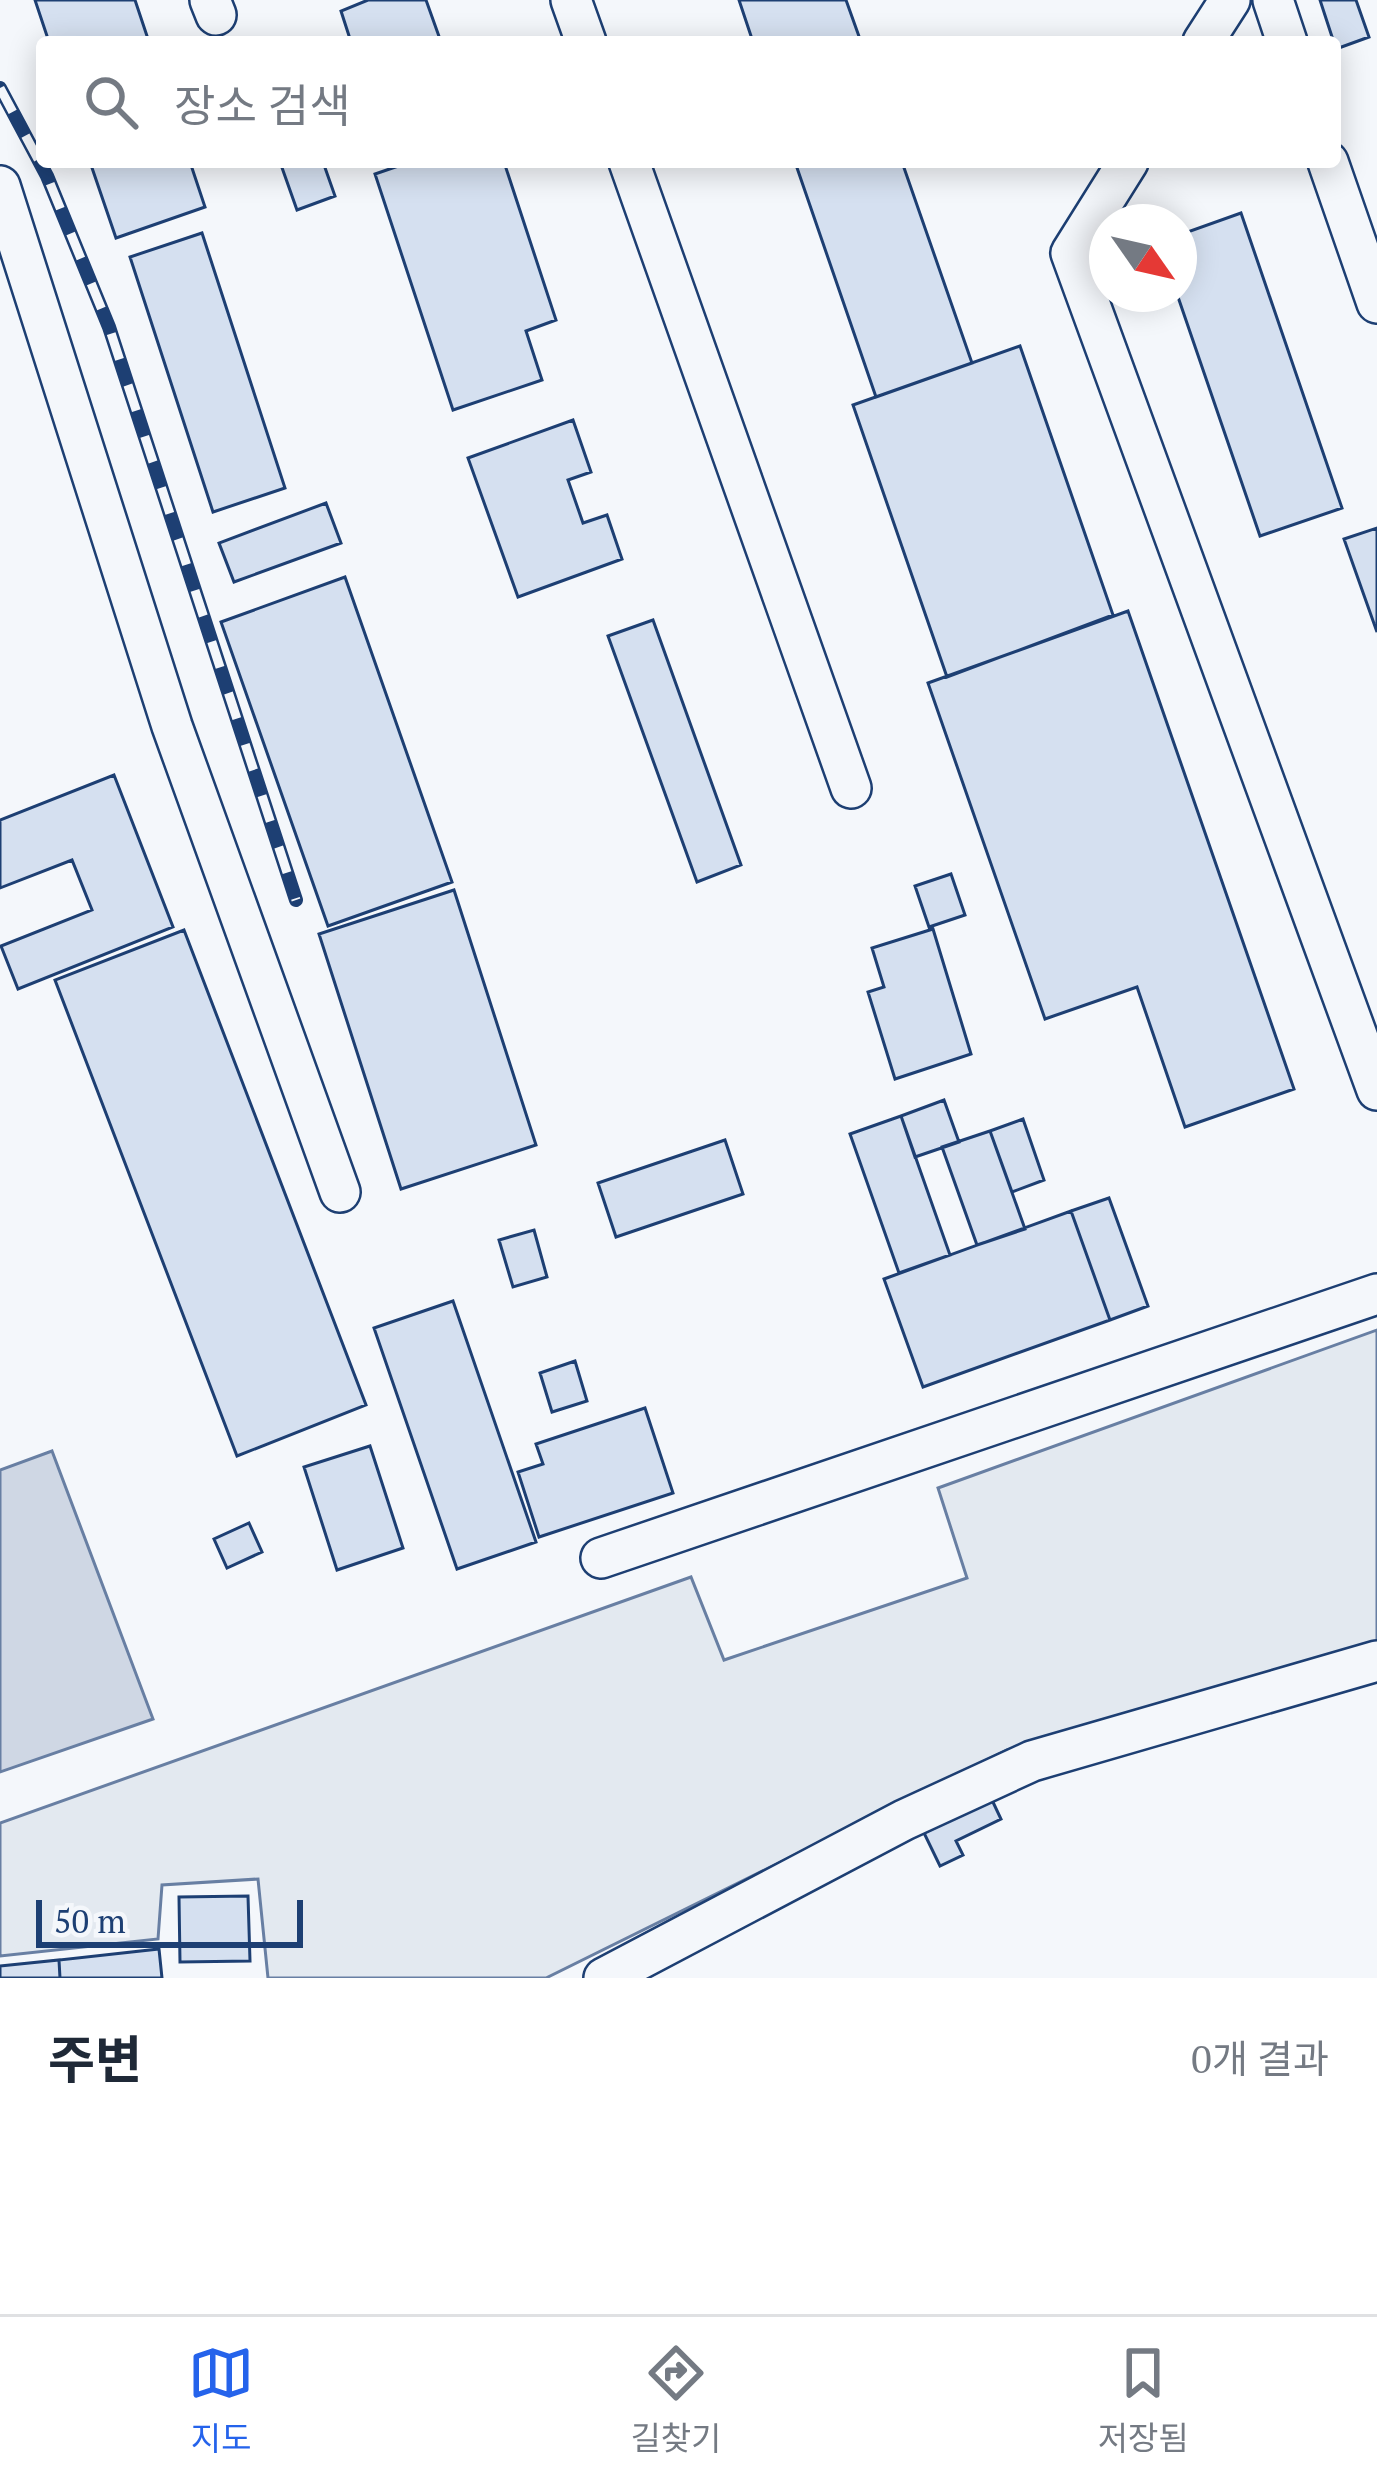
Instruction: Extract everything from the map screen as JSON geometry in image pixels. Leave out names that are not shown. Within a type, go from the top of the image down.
[{"type":"street","points":[[571,0],[584,36]]},
{"type":"street","points":[[1207,36],[1230,0]]},
{"type":"street","points":[[1273,0],[1285,36]]},
{"type":"street","points":[[631,168],[851,788]]},
{"type":"street","points":[[1124,168],[1071,253],[1377,1090]]},
{"type":"street","points":[[1330,168],[1377,303]]},
{"type":"street","points":[[0,186],[172,726],[340,1192]]},
{"type":"street","points":[[601,1558],[1377,1294]]},
{"type":"street","points":[[604,1978],[904,1820],[1032,1761],[1377,1661]]},
{"type":"shaded area","points":[[1377,1330],[1377,1646],[1007,1750],[546,1978],[268,1978],[258,1879],[162,1885],[158,1939],[0,1956],[0,1823],[691,1577],[724,1660],[967,1578],[938,1488]]},
{"type":"shaded area","points":[[52,1451],[153,1719],[0,1772],[0,1470]]},
{"type":"building","points":[[35,0],[135,0],[147,36],[47,36]]},
{"type":"building","points":[[368,0],[426,0],[439,36],[349,36],[341,11]]},
{"type":"building","points":[[739,0],[846,0],[859,36],[751,36]]},
{"type":"building","points":[[1320,0],[1356,0],[1369,37],[1341,47],[1341,36],[1332,36]]},
{"type":"building","points":[[92,168],[192,168],[205,207],[116,238]]},
{"type":"building","points":[[282,168],[325,168],[335,196],[297,210]]},
{"type":"building","points":[[392,168],[506,168],[556,320],[526,331],[542,380],[453,410],[375,174]]},
{"type":"building","points":[[797,168],[904,168],[972,363],[876,397]]},
{"type":"building","points":[[1241,213],[1342,508],[1260,536],[1183,312],[1197,312],[1197,229]]},
{"type":"building","points":[[202,233],[285,488],[213,512],[130,257]]},
{"type":"building","points":[[1020,346],[1113,615],[947,677],[853,405]]},
{"type":"building","points":[[573,420],[591,472],[568,480],[583,523],[607,515],[622,559],[518,597],[468,458]]},
{"type":"building","points":[[326,503],[341,543],[234,582],[219,543]]},
{"type":"building","points":[[1377,528],[1377,632],[1344,539]]},
{"type":"building","points":[[345,577],[452,882],[328,926],[221,622]]},
{"type":"building","points":[[1128,611],[1294,1089],[1185,1127],[1137,987],[1045,1019],[928,683]]},
{"type":"building","points":[[653,620],[741,865],[697,882],[608,636]]},
{"type":"building","points":[[114,775],[173,927],[18,989],[1,946],[92,910],[72,860],[0,888],[0,820]]},
{"type":"building","points":[[951,874],[965,915],[929,927],[915,886]]},
{"type":"building","points":[[454,890],[536,1145],[401,1189],[319,934]]},
{"type":"building","points":[[933,929],[971,1054],[895,1079],[868,992],[884,987],[872,948]]},
{"type":"building","points":[[184,930],[366,1405],[237,1456],[55,980]]},
{"type":"building","points":[[944,1100],[959,1142],[915,1157],[901,1116]]},
{"type":"building","points":[[901,1116],[950,1255],[899,1273],[850,1134]]},
{"type":"building","points":[[1023,1119],[1044,1180],[1012,1192],[990,1131]]},
{"type":"building","points":[[990,1131],[1025,1229],[977,1245],[942,1147]]},
{"type":"building","points":[[725,1140],[743,1194],[616,1237],[598,1183]]},
{"type":"building","points":[[1109,1198],[1148,1306],[1110,1320],[1071,1211]]},
{"type":"building","points":[[1071,1211],[1110,1320],[923,1387],[884,1279]]},
{"type":"building","points":[[534,1230],[547,1277],[513,1287],[499,1240]]},
{"type":"building","points":[[453,1301],[536,1542],[457,1569],[374,1328]]},
{"type":"building","points":[[575,1361],[587,1401],[552,1412],[540,1373]]},
{"type":"building","points":[[645,1408],[673,1493],[539,1537],[518,1472],[543,1464],[536,1444]]},
{"type":"building","points":[[370,1446],[403,1548],[337,1570],[304,1467]]},
{"type":"building","points":[[249,1523],[262,1552],[227,1568],[214,1539]]},
{"type":"building","points":[[992,1800],[1001,1819],[956,1841],[963,1855],[940,1866],[924,1833]]},
{"type":"building","points":[[248,1896],[250,1961],[180,1962],[179,1897]]},
{"type":"building","points":[[159,1949],[162,1978],[60,1978],[59,1960]]},
{"type":"building","points":[[59,1960],[60,1978],[0,1978],[0,1966]]},
{"type":"railway","points":[[0,88],[36,155]]},
{"type":"railway","points":[[43,168],[109,327],[296,900]]}]
